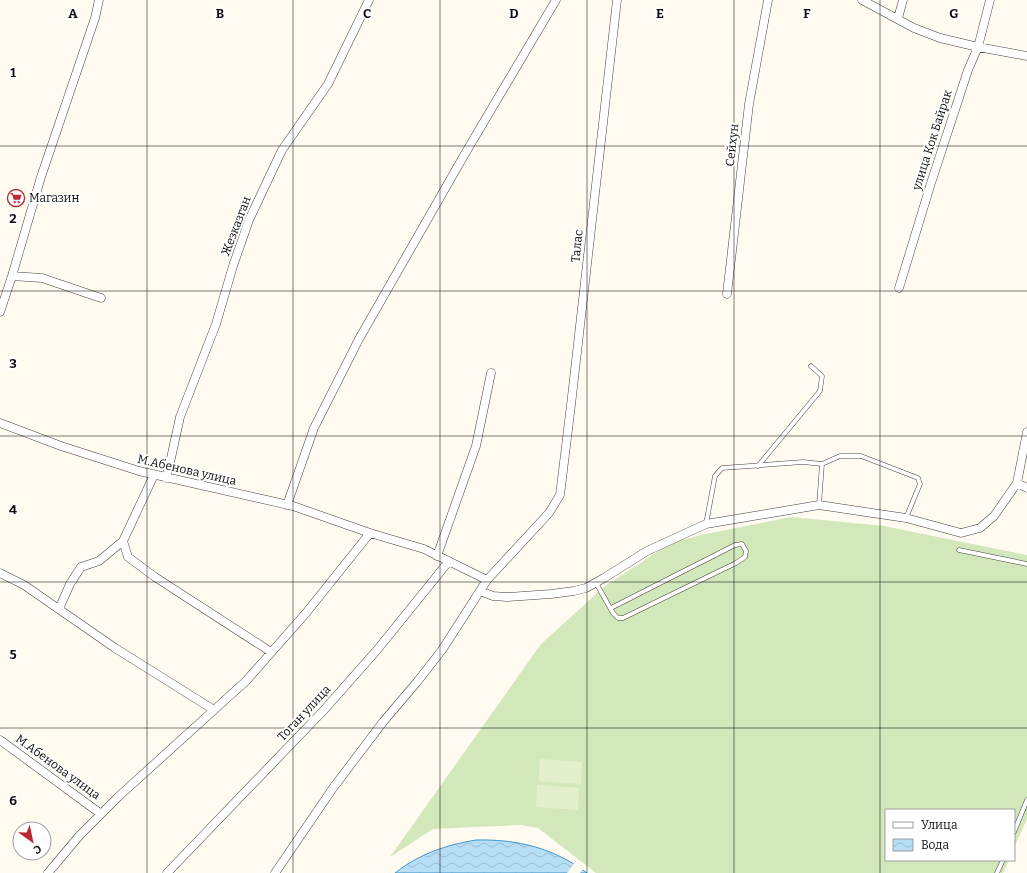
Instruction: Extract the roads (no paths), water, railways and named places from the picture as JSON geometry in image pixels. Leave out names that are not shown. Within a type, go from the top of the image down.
[{"type":"street","points":[[0,312],[41,178],[95,18],[99,0]]},
{"type":"street","name":"Жезказган","points":[[166,478],[180,417],[216,324],[248,220],[282,150],[328,84],[369,0]]},
{"type":"street","points":[[286,505],[314,428],[359,339],[466,152],[556,0]]},
{"type":"street","name":"Талас","points":[[487,580],[549,513],[560,494],[572,405],[617,0]]},
{"type":"street","name":"Сейхун","points":[[727,294],[748,104],[768,0]]},
{"type":"street","points":[[862,0],[898,18],[914,28],[940,38],[1027,56]]},
{"type":"street","points":[[898,18],[903,0]]},
{"type":"street","name":"улица Кок Байрак","points":[[898,288],[968,70],[978,47],[990,0]]},
{"type":"street","points":[[12,276],[42,278],[101,298]]},
{"type":"street","points":[[437,556],[476,446],[491,373]]},
{"type":"street","name":"М.Абенова улица","points":[[0,423],[61,446],[139,471],[286,505],[424,549],[487,580]]},
{"type":"street","points":[[480,591],[493,596],[507,597],[539,595],[586,588],[647,551],[706,524],[819,505],[906,518],[961,533],[980,528],[994,516],[1016,483],[1027,432]]},
{"type":"street","points":[[59,609],[70,584],[81,567],[99,561],[123,541],[154,475]]},
{"type":"street","points":[[1016,483],[1027,488]]},
{"type":"street","name":"М.Абенова улица","points":[[48,873],[80,835],[118,797],[246,681],[306,612],[370,533]]},
{"type":"street","points":[[123,541],[128,557],[155,577],[271,652]]},
{"type":"street","name":"Тоган улица","points":[[168,873],[328,705],[378,650],[449,561]]},
{"type":"street","points":[[0,573],[24,585],[115,648],[214,710]]},
{"type":"street","points":[[275,873],[333,788],[442,650],[487,580]]},
{"type":"street","name":"М.Абенова улица","points":[[0,740],[101,814]]},
{"type":"lane","points":[[758,466],[820,390],[822,376],[811,366]]},
{"type":"lane","points":[[706,524],[715,476],[722,468],[803,462],[822,464],[840,456],[861,456],[918,478],[920,484],[906,518]]},
{"type":"lane","points":[[819,505],[822,464]]},
{"type":"lane","points":[[596,583],[613,613],[618,618],[624,618],[736,563],[745,557],[746,551],[742,544],[735,545],[611,608]]},
{"type":"lane","points":[[959,550],[1027,564]]},
{"type":"lane","points":[[1015,830],[1027,800]]},
{"type":"lane","points":[[998,873],[1003,861]]},
{"type":"water","points":[[476,840],[520,843],[548,851],[562,857],[587,873],[395,873],[404,866],[433,851]]},
{"type":"place","name":"Магазин","points":[[16,198]]}]
